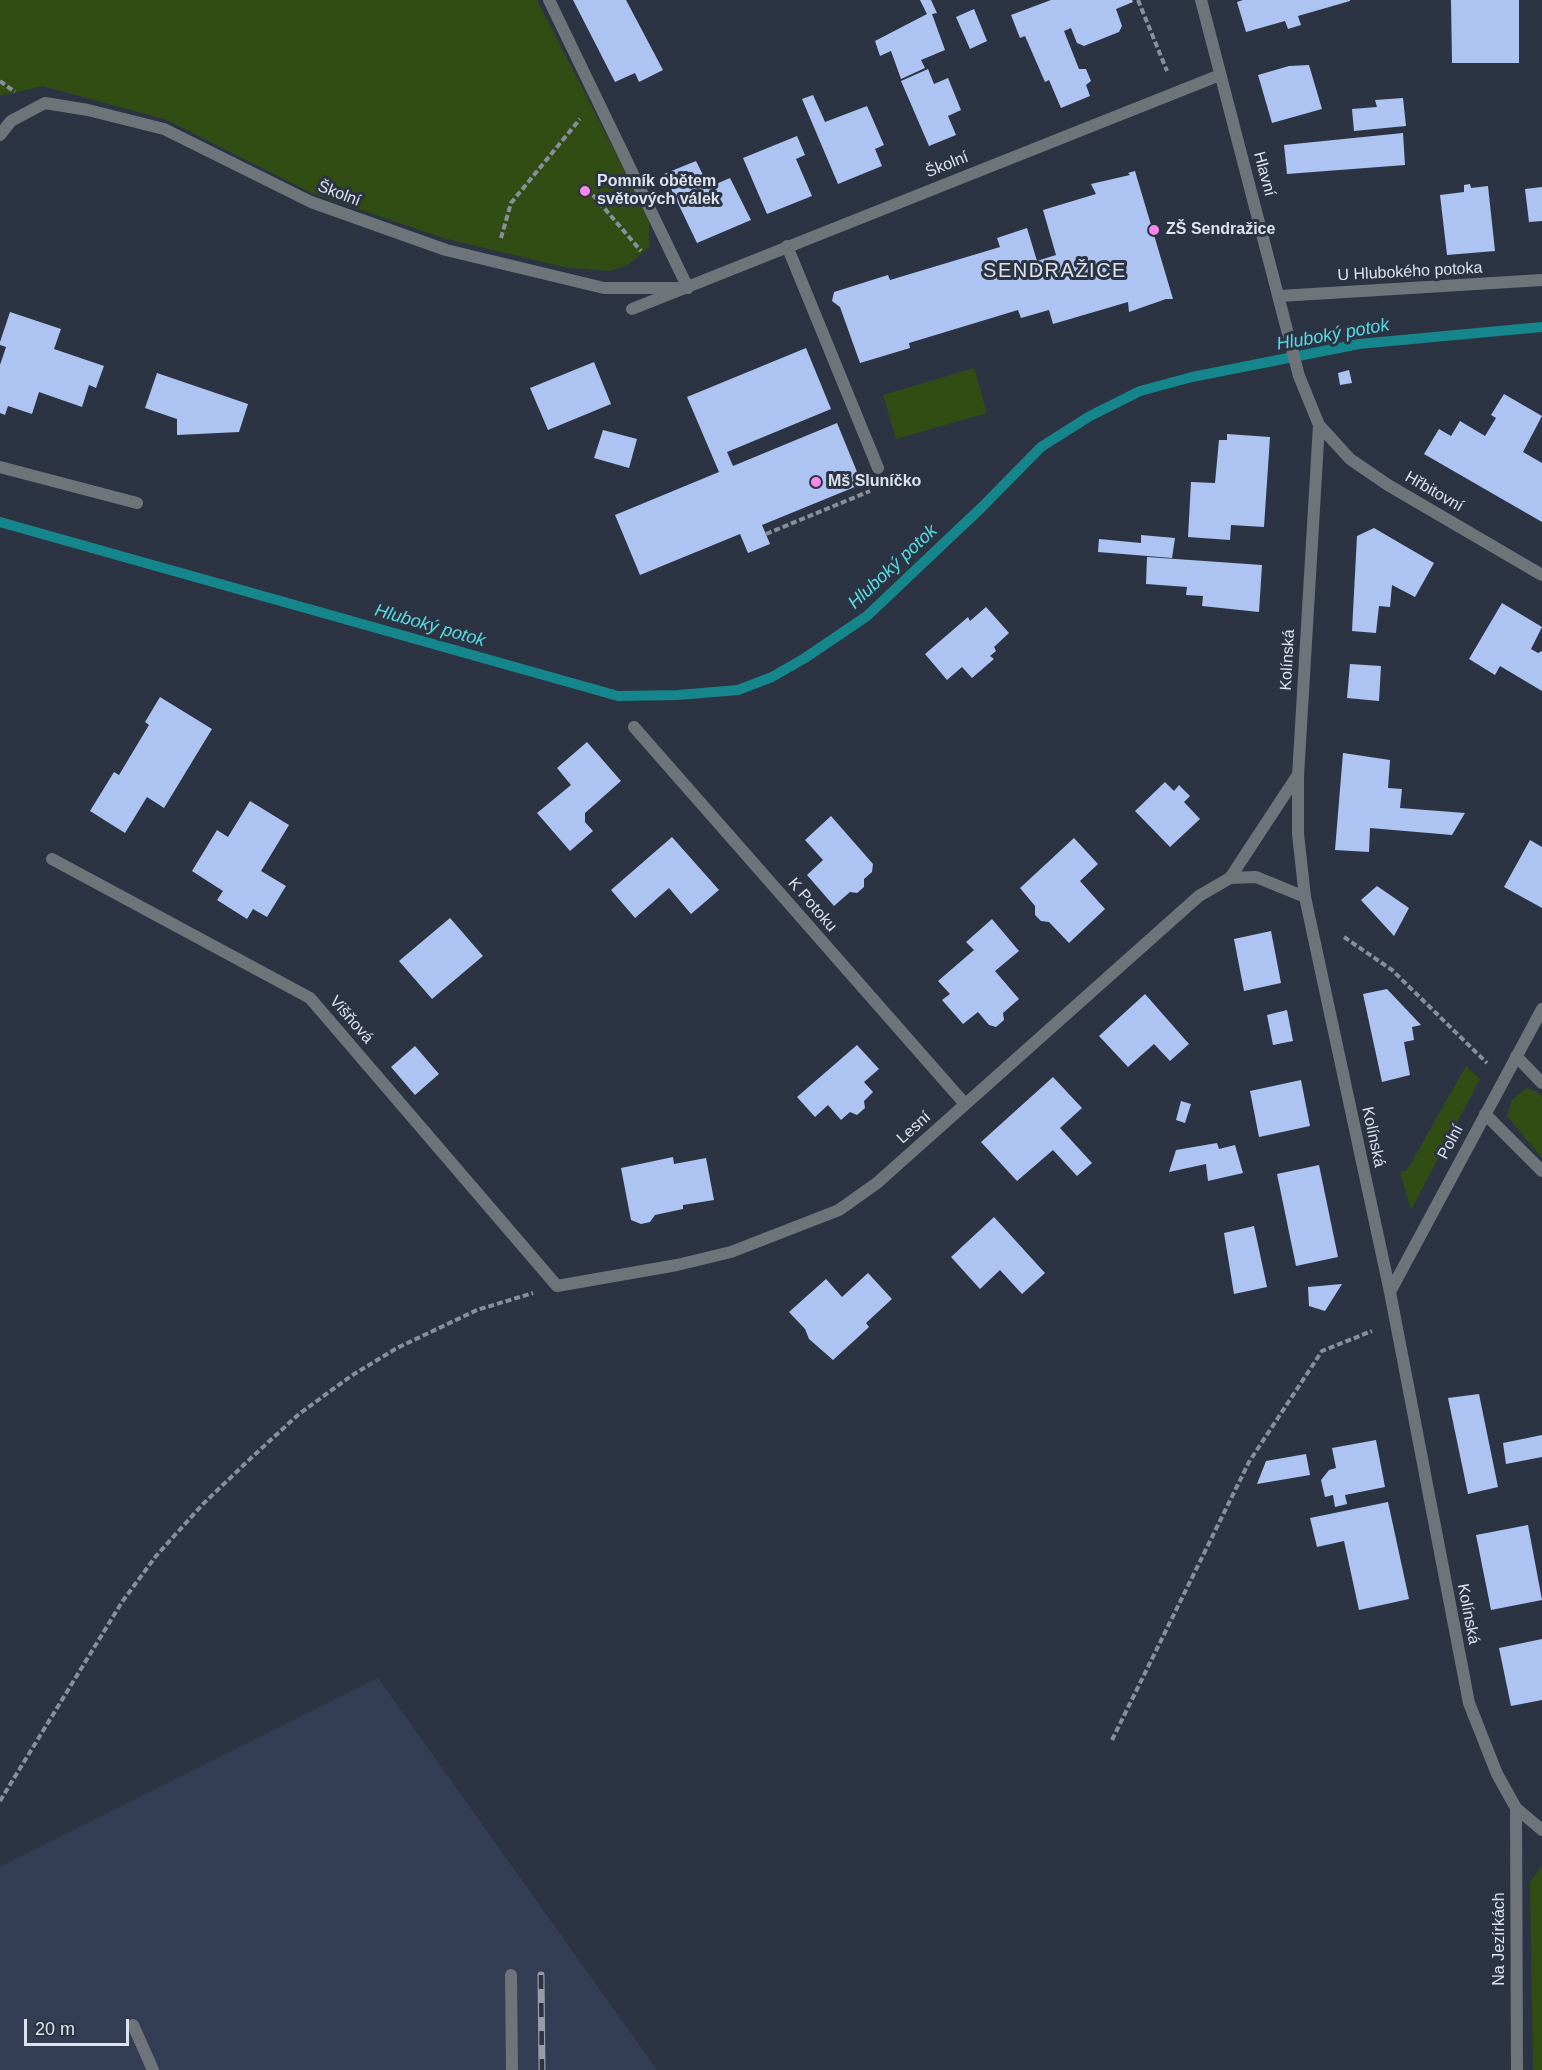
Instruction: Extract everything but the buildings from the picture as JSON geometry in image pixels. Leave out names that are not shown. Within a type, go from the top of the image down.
[{"type":"street","points":[[549,0],[669,243],[688,288]]},
{"type":"street","name":"Hlavní","points":[[1202,0],[1299,376],[1319,425]]},
{"type":"street","name":"Školní","points":[[632,309],[1220,75]]},
{"type":"street","name":"Školní","points":[[0,135],[11,121],[45,103],[88,110],[164,129],[311,202],[446,250],[604,288],[688,288]]},
{"type":"street","points":[[788,246],[878,468]]},
{"type":"street","name":"U Hlubokého potoka","points":[[1280,296],[1542,280]]},
{"type":"street","name":"Hřbitovní","points":[[1319,425],[1350,459],[1388,485],[1542,575]]},
{"type":"street","name":"Kolínská","points":[[1319,425],[1298,776],[1298,834],[1305,897],[1390,1292],[1469,1702],[1497,1774],[1516,1808],[1542,1830]]},
{"type":"street","points":[[0,467],[137,503]]},
{"type":"street","name":"K Potoku","points":[[634,727],[965,1104]]},
{"type":"street","name":"Lesní","points":[[557,1286],[677,1265],[731,1252],[838,1210],[877,1184],[1199,896],[1230,878],[1298,776]]},
{"type":"street","name":"Višňová","points":[[52,859],[310,998],[557,1286]]},
{"type":"street","points":[[1230,878],[1256,877],[1305,897]]},
{"type":"street","name":"Polní","points":[[1390,1292],[1542,1008]]},
{"type":"street","points":[[1516,1056],[1542,1083]]},
{"type":"street","points":[[1485,1114],[1542,1171]]},
{"type":"street","name":"Na Jezírkách","points":[[1516,1808],[1517,2070]]},
{"type":"street","points":[[512,1975],[512,2070]]},
{"type":"street","points":[[134,2025],[153,2070]]},
{"type":"path","points":[[1138,0],[1167,71]]},
{"type":"path","points":[[495,262],[511,203],[598,98]]},
{"type":"path","points":[[593,195],[643,253],[669,243]]},
{"type":"path","points":[[766,534],[885,484],[878,468]]},
{"type":"path","points":[[1344,937],[1392,970],[1503,1079]]},
{"type":"path","points":[[0,1801],[122,1602],[156,1556],[203,1504],[251,1458],[299,1414],[351,1376],[397,1348],[477,1310],[557,1286]]},
{"type":"path","points":[[1112,1740],[1249,1462],[1322,1351],[1360,1333],[1395,1326]]},
{"type":"path","points":[[0,1795],[6,1793]]},
{"type":"shaded area","points":[[378,1678],[657,2070],[0,2070],[0,1867]]},
{"type":"green space","points":[[0,0],[537,0],[649,218],[649,247],[628,265],[609,271],[564,267],[443,238],[312,193],[167,120],[43,86],[0,96]]},
{"type":"green space","points":[[974,368],[987,413],[896,439],[883,395]]},
{"type":"green space","points":[[1466,1066],[1480,1079],[1411,1210],[1400,1172],[1407,1170]]},
{"type":"green space","points":[[1526,1088],[1536,1091],[1542,1097],[1542,1158],[1507,1116],[1512,1100]]},
{"type":"green space","points":[[1542,1866],[1542,2070],[1533,2070],[1530,1882]]},
{"type":"waterway","name":"Hluboký potok","points":[[0,522],[618,696],[678,695],[738,690],[772,677],[805,658],[867,616],[982,507],[1041,447],[1090,416],[1140,391],[1192,377],[1359,344],[1542,327]]},
{"type":"railway","points":[[541,1975],[542,2070]]},
{"type":"place","name":"Pomník obětem světových válek","points":[[585,191]]},
{"type":"place","name":"ZŠ Sendražice","points":[[1154,230]]},
{"type":"place","name":"Mš Sluníčko","points":[[816,482]]},
{"type":"district","name":"SENDRAŽICE","points":[[1055,271]]}]
